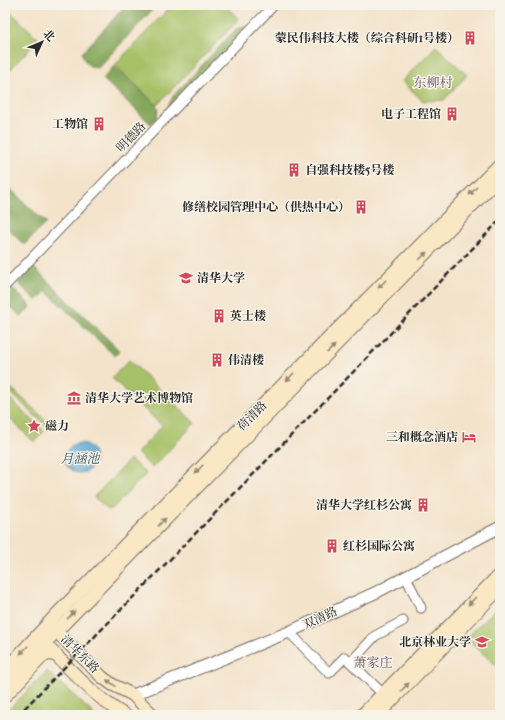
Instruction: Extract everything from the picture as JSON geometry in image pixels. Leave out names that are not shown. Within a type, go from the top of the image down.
[{"type":"main road","name":"荷清路","points":[[5,670],[60,611],[500,164]]},
{"type":"main road","name":"荷清路","points":[[5,684],[500,177]]},
{"type":"main road","points":[[362,715],[500,574]]},
{"type":"main road","points":[[378,715],[500,588]]},
{"type":"main road","name":"清华东路","points":[[125,715],[98,694],[44,643],[43,630],[56,631],[102,677],[133,696],[153,715]]},
{"type":"main road","points":[[5,696],[43,656],[49,654],[57,656]]},
{"type":"street","name":"明德路","points":[[5,286],[274,5]]},
{"type":"street","name":"双清路","points":[[133,696],[289,632],[378,591],[500,527]]},
{"type":"street","points":[[406,577],[421,608]]},
{"type":"street","points":[[351,662],[375,636],[403,621]]},
{"type":"street","points":[[289,632],[329,673],[345,657],[383,694]]},
{"type":"green space","points":[[126,5],[157,5],[98,68],[92,67],[86,62],[82,53]]},
{"type":"green space","points":[[172,5],[224,5],[239,19],[157,105],[115,65]]},
{"type":"green space","points":[[5,7],[39,39],[5,75]]},
{"type":"green space","points":[[249,26],[164,116],[173,96],[236,29]]},
{"type":"green space","points":[[436,46],[467,75],[444,100],[423,101],[402,81]]},
{"type":"green space","points":[[114,66],[158,107],[157,117],[151,124],[103,79]]},
{"type":"green space","points":[[5,184],[46,223],[24,245],[5,226]]},
{"type":"green space","points":[[33,267],[120,351],[115,356],[46,291],[37,301],[18,283]]},
{"type":"green space","points":[[13,289],[31,306],[21,317],[12,308],[5,315],[5,297]]},
{"type":"green space","points":[[129,360],[195,423],[152,468],[137,453],[162,426],[112,378]]},
{"type":"green space","points":[[9,386],[50,424],[47,427],[6,388]]},
{"type":"green space","points":[[5,394],[44,431],[34,442],[5,414]]},
{"type":"green space","points":[[130,459],[146,474],[113,508],[108,510],[94,497]]},
{"type":"green space","points":[[500,605],[500,665],[498,667],[466,638]]},
{"type":"green space","points":[[47,671],[95,715],[5,715],[5,713]]},
{"type":"water","name":"月涵池","points":[[80,443],[91,447],[95,458],[91,469],[80,473],[69,469],[65,458],[69,447]]},
{"type":"railway","points":[[18,715],[500,220]]},
{"type":"place","name":"蒙民伟科技大楼（综合科研1号楼）","points":[[470,38]]},
{"type":"place","name":"电子工程馆","points":[[452,114]]},
{"type":"place","name":"工物馆","points":[[99,124]]},
{"type":"place","name":"自强科技楼5号楼","points":[[294,170]]},
{"type":"place","name":"修缮校园管理中心（供热中心）","points":[[361,207]]},
{"type":"place","name":"清华大学","points":[[186,278]]},
{"type":"place","name":"英士楼","points":[[219,316]]},
{"type":"place","name":"伟清楼","points":[[217,360]]},
{"type":"place","name":"清华大学艺术博物馆","points":[[74,398]]},
{"type":"place","name":"磁力","points":[[34,426]]},
{"type":"place","name":"三和概念酒店","points":[[469,437]]},
{"type":"place","name":"清华大学红杉公寓","points":[[423,505]]},
{"type":"place","name":"红杉国际公寓","points":[[332,546]]},
{"type":"place","name":"北京林业大学","points":[[482,642]]},
{"type":"district","name":"东柳村","points":[[433,82]]},
{"type":"district","name":"萧家庄","points":[[373,662]]}]
